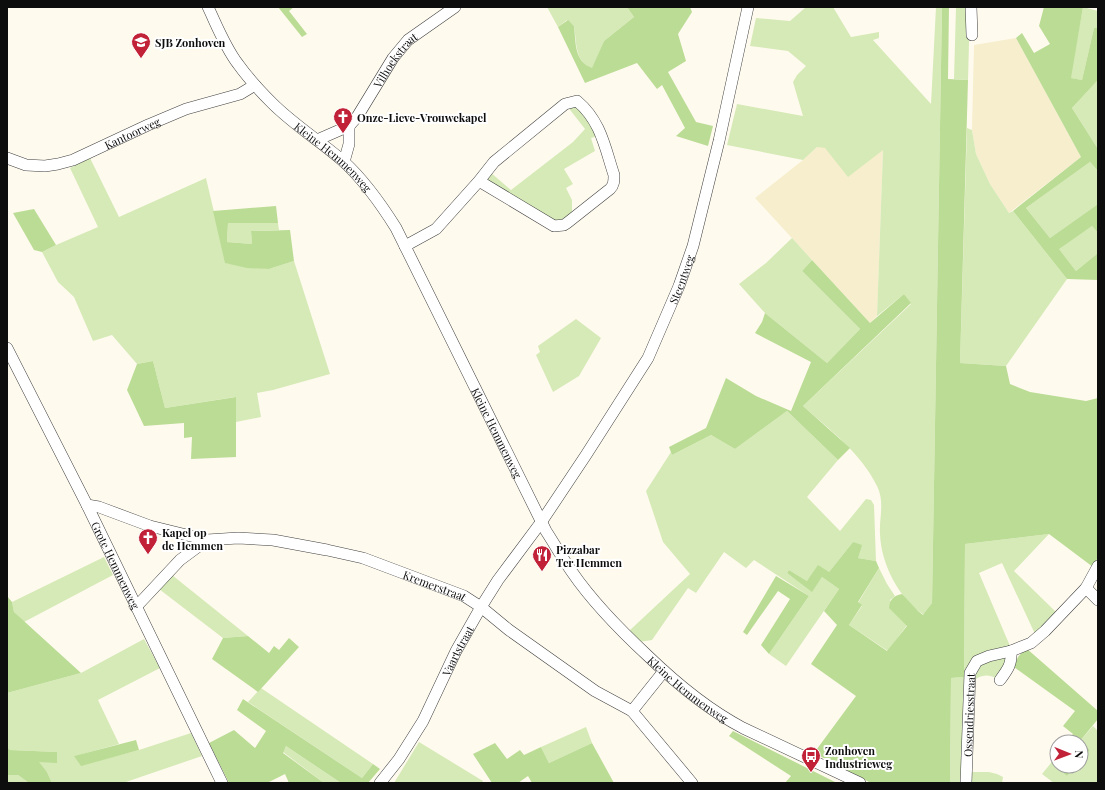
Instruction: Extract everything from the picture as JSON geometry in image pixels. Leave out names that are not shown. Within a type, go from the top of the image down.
[{"type":"street","name":"Kleine Hemmenweg","points":[[208,7],[226,45],[238,64],[255,85],[273,104],[344,162],[358,176],[384,208],[405,246],[546,531],[572,572],[604,613],[664,671],[706,706],[725,719],[787,750],[860,783]]},
{"type":"street","name":"Vilhoekstraat","points":[[349,126],[357,116],[393,58],[408,40],[455,7]]},
{"type":"street","name":"Steentweg","points":[[542,521],[602,431],[648,358],[679,286],[693,246],[706,195],[748,7]]},
{"type":"street","points":[[971,7],[972,35]]},
{"type":"street","name":"Kantoorweg","points":[[7,158],[26,165],[45,166],[73,160],[148,125],[186,110],[240,94],[255,85]]},
{"type":"street","points":[[405,246],[436,229],[494,162],[565,104],[577,101],[584,107],[600,129],[614,175],[613,186],[610,189],[564,225],[554,226],[479,180]]},
{"type":"street","points":[[317,140],[349,126],[349,144],[344,162]]},
{"type":"street","name":"Grote Hemmenweg","points":[[7,348],[87,505],[222,783]]},
{"type":"street","name":"Kremerstraat","points":[[87,505],[103,508],[150,526],[207,540],[238,538],[273,540],[363,558],[464,596],[589,687],[632,711],[692,783]]},
{"type":"street","name":"Vaartstraat","points":[[380,783],[399,759],[423,721],[456,651],[481,607],[498,580],[542,521]]},
{"type":"street","points":[[136,607],[180,560],[207,540]]},
{"type":"street","name":"Ossendriesstraat","points":[[966,783],[970,673],[977,661],[1031,643],[1045,631],[1086,588],[1098,566]]},
{"type":"street","points":[[1086,588],[1098,600]]},
{"type":"street","points":[[1000,680],[1012,660],[1011,650]]},
{"type":"street","points":[[632,711],[664,671]]},
{"type":"shaded area","points":[[1016,38],[1081,157],[1009,213],[990,184],[976,154],[972,130],[974,45]]},
{"type":"shaded area","points":[[817,147],[883,149],[877,316],[870,323],[755,198]]},
{"type":"green space","points":[[278,7],[294,7],[289,11],[307,34],[302,37]]},
{"type":"green space","points":[[547,7],[627,7],[634,17],[604,41],[592,69],[582,61],[579,56],[574,26],[567,20],[558,27]]},
{"type":"green space","points":[[627,7],[690,7],[692,12],[678,34],[686,61],[668,72],[696,122],[713,126],[708,146],[676,136],[685,128],[662,85],[657,89],[637,63],[585,83],[558,27],[568,20],[574,26],[579,56],[586,65],[592,68],[604,41],[634,17]]},
{"type":"green space","points":[[806,7],[833,7],[851,37],[879,32],[879,38],[873,40],[931,104],[936,7],[942,7],[932,603],[924,615],[907,600],[899,590],[888,569],[881,545],[881,498],[877,486],[854,453],[803,406],[911,304],[904,294],[877,316],[883,150],[848,177],[825,148],[817,147],[803,160],[727,145],[737,104],[803,116],[793,82],[797,75],[806,66],[788,51],[750,46],[756,18],[790,21]]},
{"type":"green space","points":[[942,7],[949,7],[948,79],[968,80],[960,363],[1006,366],[1010,384],[1030,392],[1086,401],[1098,398],[1098,557],[1093,567],[1049,534],[965,544],[964,677],[951,678],[950,783],[871,783],[814,753],[856,696],[811,664],[837,625],[824,611],[839,589],[822,577],[812,592],[787,573],[789,570],[807,581],[818,565],[829,572],[853,542],[862,545],[858,558],[876,561],[879,568],[858,602],[862,605],[849,625],[887,651],[907,626],[889,608],[892,598],[902,594],[923,615],[932,603]]},
{"type":"green space","points":[[956,7],[970,7],[968,80],[954,79]]},
{"type":"green space","points":[[1044,7],[1083,7],[1071,78],[1082,80],[1094,28],[1098,28],[1098,80],[1072,108],[1098,149],[1098,171],[1090,162],[1026,208],[1050,238],[1098,204],[1098,233],[1092,226],[1059,249],[1076,271],[1098,253],[1098,280],[1067,279],[1013,211],[1081,157],[1016,38],[1022,33],[1034,53],[1050,44],[1039,26]]},
{"type":"green space","points":[[1083,7],[1098,11],[1098,28],[1094,28],[1082,80],[1070,78]]},
{"type":"green space","points":[[1098,80],[1098,149],[1072,108]]},
{"type":"green space","points":[[577,105],[598,136],[591,138],[595,151],[564,169],[573,184],[566,188],[572,200],[572,214],[559,223],[489,182],[488,178],[490,172],[511,190],[573,142],[585,129],[567,106]]},
{"type":"green space","points":[[967,128],[972,130],[976,154],[990,184],[1009,213],[1013,211],[1067,279],[1006,366],[960,363]]},
{"type":"green space","points":[[90,158],[119,217],[206,178],[226,263],[269,269],[294,261],[330,374],[257,393],[261,417],[236,422],[235,397],[165,408],[153,361],[137,364],[112,335],[93,341],[74,297],[58,282],[42,252],[98,227],[70,168]]},
{"type":"green space","points":[[1090,162],[1098,171],[1098,204],[1050,238],[1026,208]]},
{"type":"green space","points":[[276,206],[278,223],[228,223],[227,242],[252,244],[251,231],[290,230],[294,261],[269,269],[247,268],[225,263],[213,211]]},
{"type":"green space","points":[[34,209],[56,245],[42,252],[34,250],[13,213]]},
{"type":"green space","points":[[228,223],[278,223],[279,230],[251,231],[252,244],[227,242]]},
{"type":"green space","points":[[1092,226],[1098,233],[1098,253],[1076,271],[1058,248]]},
{"type":"green space","points":[[792,238],[812,260],[802,271],[860,329],[827,363],[765,313],[739,284],[766,263]]},
{"type":"green space","points":[[812,260],[870,323],[904,294],[911,303],[803,406],[850,448],[838,460],[787,411],[735,449],[711,435],[672,455],[669,447],[706,428],[726,378],[756,396],[791,411],[811,362],[755,333],[762,322],[765,313],[827,363],[860,329],[802,271]]},
{"type":"green space","points":[[576,319],[601,338],[579,376],[553,392],[536,355],[540,352],[538,346]]},
{"type":"green space","points":[[153,361],[165,408],[236,397],[236,457],[191,459],[192,437],[184,438],[184,423],[144,426],[127,390],[137,364]]},
{"type":"green space","points":[[787,411],[838,460],[807,497],[840,531],[866,499],[871,500],[874,505],[876,561],[858,558],[853,542],[829,572],[807,581],[789,570],[787,573],[812,591],[822,577],[839,589],[786,666],[769,654],[809,596],[754,560],[746,568],[724,552],[696,593],[688,588],[652,640],[639,642],[629,631],[690,574],[663,542],[646,491],[671,452],[672,455],[711,435],[735,449]]},
{"type":"green space","points":[[1049,534],[1014,571],[1056,612],[1035,634],[1002,563],[979,573],[1010,646],[968,667],[964,678],[961,783],[950,783],[951,678],[964,677],[965,544]]},
{"type":"green space","points":[[104,557],[113,575],[24,622],[14,612],[12,602]]},
{"type":"green space","points":[[879,568],[895,596],[890,600],[907,625],[888,651],[849,625],[862,606],[858,603]]},
{"type":"green space","points":[[172,575],[248,636],[223,638],[159,589]]},
{"type":"green space","points":[[776,576],[809,596],[769,654],[761,645],[790,599],[778,591],[747,635],[743,632]]},
{"type":"green space","points":[[7,596],[12,602],[14,612],[81,673],[7,693]]},
{"type":"green space","points":[[248,636],[269,653],[274,646],[279,650],[289,638],[299,647],[258,692],[212,659],[223,638]]},
{"type":"green space","points":[[144,639],[160,668],[98,700],[119,744],[75,756],[81,765],[139,750],[191,733],[202,756],[123,783],[52,783],[47,772],[38,762],[57,752],[10,750],[7,747],[7,693],[81,673]]},
{"type":"green space","points":[[1026,648],[1098,711],[1098,719],[1086,734],[1073,734],[1063,726],[1075,711],[1014,667],[1018,657]]},
{"type":"green space","points":[[1005,657],[1007,660],[998,679],[991,676],[982,676],[973,682],[976,670],[979,667],[988,662]]},
{"type":"green space","points":[[261,688],[373,764],[362,778],[248,702]]},
{"type":"green space","points":[[243,699],[362,778],[373,764],[380,769],[368,783],[341,783],[286,746],[283,753],[324,783],[289,783],[285,774],[267,783],[229,783],[209,743],[234,730],[255,748],[266,731],[237,710]]},
{"type":"green space","points":[[1093,726],[1098,731],[1098,783],[1054,783],[1042,774],[1049,765],[1049,774],[1065,774],[1067,776],[1069,774],[1089,774],[1089,734],[1086,734]]},
{"type":"green space","points":[[586,727],[592,743],[549,763],[541,747]]},
{"type":"green space","points":[[733,731],[837,783],[785,783],[791,776],[729,736]]},
{"type":"green space","points":[[136,740],[139,750],[81,766],[74,756]]},
{"type":"green space","points":[[419,742],[483,781],[482,783],[394,783]]},
{"type":"green space","points":[[495,743],[507,759],[520,750],[524,755],[541,747],[549,763],[592,743],[614,783],[532,783],[528,776],[518,783],[492,783],[473,754]]},
{"type":"green space","points":[[286,746],[341,783],[324,783],[283,752]]},
{"type":"green space","points":[[7,747],[10,750],[57,752],[57,763],[39,762],[47,772],[52,783],[29,783],[18,775],[7,775]]},
{"type":"green space","points":[[973,772],[989,772],[997,774],[1003,777],[1002,783],[970,783],[970,775]]},
{"type":"green space","points":[[7,775],[18,775],[29,783],[7,783]]},
{"type":"place","name":"SJB Zonhoven","points":[[141,59]]},
{"type":"place","name":"Onze-Lieve-Vrouwekapel","points":[[343,134]]},
{"type":"place","name":"Kapel op de Hemmen","points":[[148,555]]},
{"type":"place","name":"Pizzabar Ter Hemmen","points":[[542,572]]},
{"type":"place","name":"Zonhoven Industrieweg","points":[[811,773]]}]
